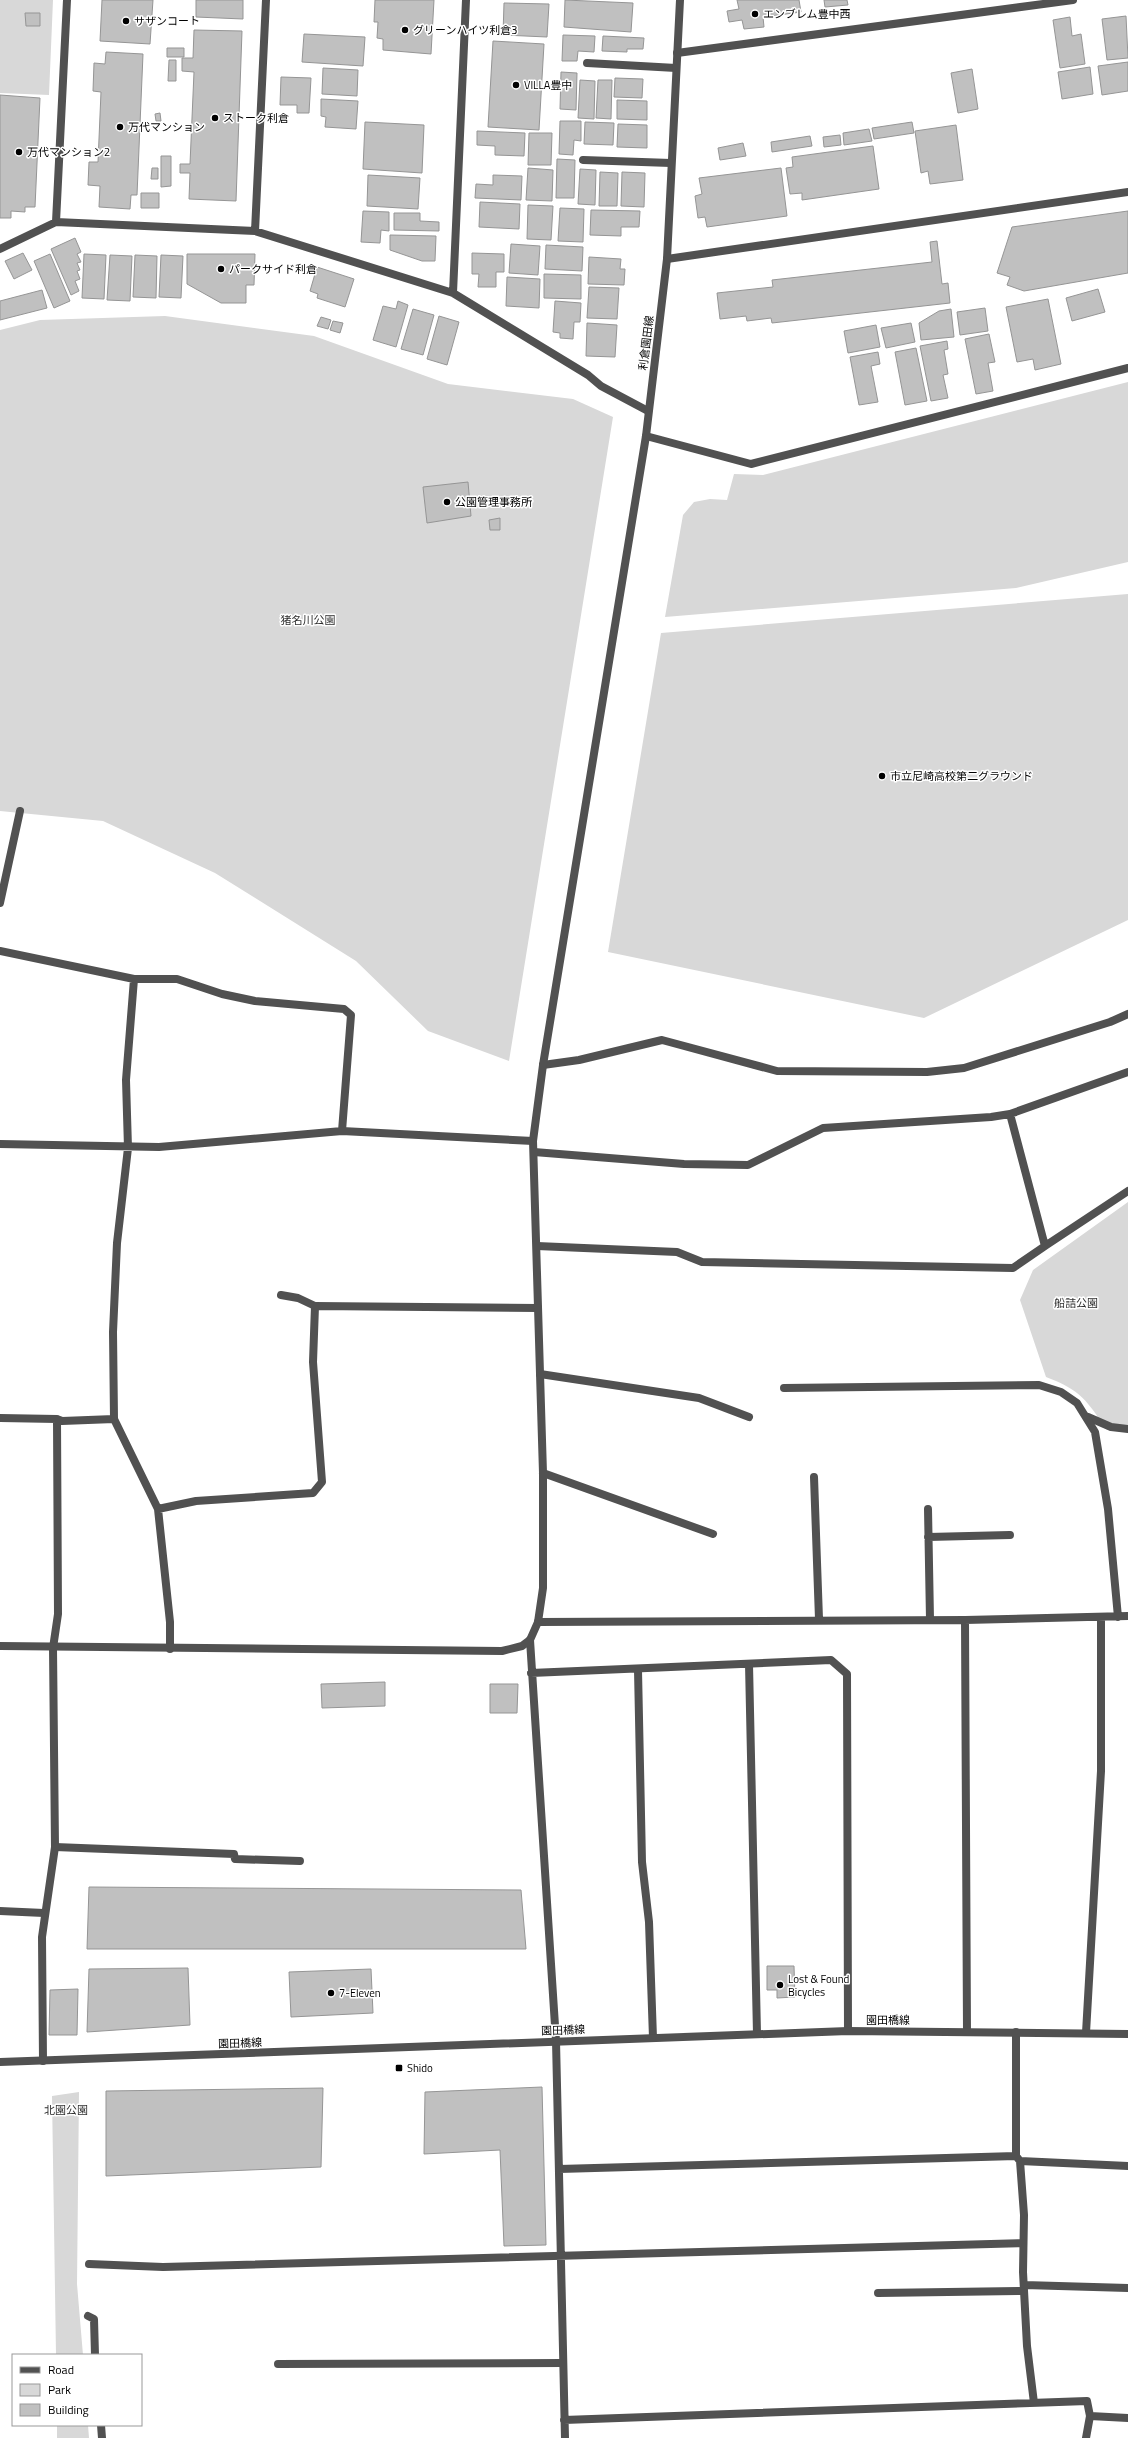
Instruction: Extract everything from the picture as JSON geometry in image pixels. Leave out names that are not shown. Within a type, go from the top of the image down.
[{"type":"street","points":[[56,222],[67,0]]},
{"type":"street","points":[[255,231],[266,0]]},
{"type":"street","points":[[453,293],[466,0]]},
{"type":"street","name":"利倉園田線","points":[[530,1640],[538,1622],[543,1588],[543,1473],[534,1141],[543,1065],[604,685],[646,436],[666,259],[680,0]]},
{"type":"street","points":[[677,54],[1074,0]]},
{"type":"street","points":[[587,63],[676,68]]},
{"type":"street","points":[[584,160],[672,163]]},
{"type":"street","points":[[666,259],[1128,192]]},
{"type":"street","points":[[0,249],[56,222],[255,231],[453,293],[588,375],[601,386],[648,411]]},
{"type":"street","points":[[646,436],[751,464],[1128,368]]},
{"type":"street","points":[[0,903],[20,811]]},
{"type":"street","points":[[0,951],[134,979],[178,979],[222,994],[255,1001],[344,1008],[351,1015],[342,1132]]},
{"type":"street","points":[[134,979],[126,1080],[128,1148],[117,1243],[113,1332],[114,1420],[158,1509],[170,1622],[170,1650]]},
{"type":"street","points":[[543,1065],[579,1060],[662,1040],[777,1071],[928,1072],[964,1068],[1110,1022],[1128,1014]]},
{"type":"street","points":[[534,1152],[684,1164],[748,1165],[823,1128],[975,1119],[1010,1114],[1128,1072]]},
{"type":"street","points":[[1010,1114],[1045,1246]]},
{"type":"street","points":[[0,1144],[128,1148],[342,1132],[534,1141]]},
{"type":"street","points":[[537,1246],[677,1252],[702,1262],[1013,1268],[1128,1191]]},
{"type":"street","points":[[281,1295],[298,1298],[315,1306],[538,1308]]},
{"type":"street","points":[[158,1509],[196,1501],[313,1493],[318,1488],[322,1482],[313,1362],[315,1306]]},
{"type":"street","points":[[540,1374],[699,1398],[749,1417]]},
{"type":"street","points":[[784,1388],[1039,1385],[1061,1392],[1077,1403],[1088,1417],[1095,1432],[1108,1509],[1118,1616]]},
{"type":"street","points":[[1088,1417],[1111,1427],[1128,1429]]},
{"type":"street","points":[[0,1418],[57,1418],[62,1421],[114,1420]]},
{"type":"street","points":[[43,2061],[42,1936],[44,1913],[55,1847],[54,1648],[58,1614],[57,1418]]},
{"type":"street","points":[[543,1473],[713,1534]]},
{"type":"street","points":[[814,1477],[819,1619]]},
{"type":"street","points":[[928,1509],[930,1619]]},
{"type":"street","points":[[928,1537],[1010,1534]]},
{"type":"street","points":[[538,1622],[819,1619],[965,1620],[1128,1616]]},
{"type":"street","points":[[1086,2033],[1101,1771],[1101,1617]]},
{"type":"street","points":[[965,1620],[967,2032]]},
{"type":"street","points":[[0,1646],[170,1650],[502,1652],[522,1646],[530,1640]]},
{"type":"street","points":[[530,1640],[556,2042],[565,2438]]},
{"type":"street","points":[[531,1673],[638,1670],[831,1660],[847,1674],[848,2031]]},
{"type":"street","points":[[749,1664],[757,2034]]},
{"type":"street","points":[[638,1670],[642,1862],[649,1922],[653,2038]]},
{"type":"street","points":[[55,1847],[234,1854],[235,1859],[300,1861]]},
{"type":"street","points":[[0,1911],[44,1913]]},
{"type":"street","name":"園田橋線","points":[[0,2062],[848,2031],[1128,2034]]},
{"type":"street","points":[[1016,2032],[1018,2158],[1024,2215],[1024,2288],[1027,2346],[1034,2403]]},
{"type":"street","points":[[559,2169],[1018,2158],[1128,2166]]},
{"type":"street","points":[[89,2264],[163,2267],[1023,2243]]},
{"type":"street","points":[[878,2293],[1024,2288],[1128,2288]]},
{"type":"street","points":[[88,2316],[94,2319],[95,2354]]},
{"type":"street","points":[[278,2364],[563,2363]]},
{"type":"street","points":[[564,2420],[1087,2401],[1090,2416],[1086,2438]]},
{"type":"street","points":[[1090,2416],[1128,2418]]},
{"type":"street","points":[[101,2426],[102,2438]]},
{"type":"green space","points":[[0,0],[53,0],[49,95],[0,93]]},
{"type":"green space","name":"猪名川公園","points":[[165,316],[314,336],[448,384],[573,399],[613,417],[509,1061],[428,1031],[356,961],[215,873],[103,821],[0,811],[0,330],[40,320]]},
{"type":"green space","points":[[1128,382],[1128,562],[1016,588],[665,617],[683,515],[694,502],[710,499],[727,500],[734,474],[763,475]]},
{"type":"green space","name":"市立尼崎高校第二グラウンド","points":[[1128,594],[1128,920],[924,1018],[608,952],[661,633]]},
{"type":"green space","name":"船詰公園","points":[[1128,1202],[1128,1432],[1107,1430],[1094,1411],[1082,1398],[1067,1387],[1046,1377],[1020,1300],[1033,1270]]},
{"type":"green space","name":"北園公園","points":[[79,2092],[77,2284],[83,2354],[56,2354],[52,2096]]},
{"type":"green space","points":[[57,2426],[88,2426],[89,2438],[57,2438]]},
{"type":"building","name":"サザンコート","points":[[102,0],[153,0],[150,44],[100,41]]},
{"type":"building","points":[[196,0],[243,0],[243,19],[196,17]]},
{"type":"building","name":"グリーンハイツ利倉3","points":[[375,0],[434,0],[431,54],[383,50],[383,39],[377,38],[378,22],[374,22]]},
{"type":"building","points":[[565,0],[633,3],[631,32],[564,27]]},
{"type":"building","name":"エンブレム豊中西","points":[[737,0],[799,0],[801,12],[763,17],[764,27],[744,29],[742,20],[729,22],[727,11],[739,9]]},
{"type":"building","points":[[824,0],[847,0],[848,5],[825,7]]},
{"type":"building","points":[[504,3],[549,4],[547,37],[503,35]]},
{"type":"building","points":[[25,13],[40,13],[40,26],[26,26]]},
{"type":"building","points":[[1126,16],[1128,58],[1107,60],[1102,19]]},
{"type":"building","points":[[1070,17],[1072,36],[1081,34],[1085,64],[1060,68],[1053,20]]},
{"type":"building","name":"ストーク利倉","points":[[194,30],[242,31],[236,201],[189,199],[190,173],[180,173],[180,164],[190,164],[194,72],[182,71],[182,58],[193,58]]},
{"type":"building","points":[[304,34],[365,37],[363,66],[302,62]]},
{"type":"building","points":[[563,35],[595,36],[594,52],[578,51],[577,61],[562,61]]},
{"type":"building","points":[[603,36],[644,38],[643,49],[627,49],[627,52],[602,51]]},
{"type":"building","name":"VILLA豊中","points":[[493,41],[544,44],[539,130],[488,127]]},
{"type":"building","points":[[167,48],[184,48],[184,57],[167,57]]},
{"type":"building","name":"万代マンション","points":[[106,52],[143,54],[137,195],[131,195],[130,209],[99,207],[100,186],[88,185],[89,162],[98,162],[101,92],[93,91],[94,63],[105,64]]},
{"type":"building","points":[[169,60],[176,60],[176,81],[168,81]]},
{"type":"building","points":[[1128,62],[1128,91],[1102,95],[1098,66]]},
{"type":"building","points":[[1090,67],[1093,94],[1062,99],[1058,72]]},
{"type":"building","points":[[323,68],[358,70],[357,96],[322,94]]},
{"type":"building","points":[[972,69],[978,109],[958,113],[951,73]]},
{"type":"building","points":[[561,72],[577,73],[576,110],[560,109]]},
{"type":"building","points":[[281,77],[311,78],[309,113],[297,113],[297,105],[280,105]]},
{"type":"building","points":[[615,78],[643,79],[642,98],[614,97]]},
{"type":"building","points":[[580,80],[595,81],[594,119],[578,118]]},
{"type":"building","points":[[598,80],[612,80],[611,119],[596,118]]},
{"type":"building","name":"万代マンション2","points":[[0,95],[40,98],[35,207],[25,207],[25,212],[11,211],[11,218],[0,218]]},
{"type":"building","points":[[321,99],[358,101],[356,129],[325,127],[326,117],[321,116]]},
{"type":"building","points":[[617,100],[647,101],[647,120],[617,119]]},
{"type":"building","points":[[160,113],[161,121],[156,121],[155,114]]},
{"type":"building","points":[[560,121],[581,121],[581,141],[574,140],[573,155],[559,154]]},
{"type":"building","points":[[365,122],[424,125],[422,173],[363,169]]},
{"type":"building","points":[[585,122],[614,123],[613,145],[584,144]]},
{"type":"building","points":[[912,122],[914,133],[874,139],[872,128]]},
{"type":"building","points":[[618,124],[647,125],[647,148],[617,147]]},
{"type":"building","points":[[956,125],[963,180],[930,184],[928,171],[921,173],[915,131]]},
{"type":"building","points":[[869,129],[872,141],[844,145],[843,133]]},
{"type":"building","points":[[477,131],[525,133],[524,156],[495,155],[495,146],[477,145]]},
{"type":"building","points":[[529,133],[552,133],[551,165],[528,165]]},
{"type":"building","points":[[840,135],[841,145],[824,147],[823,137]]},
{"type":"building","points":[[810,136],[812,146],[772,152],[771,142]]},
{"type":"building","points":[[743,143],[746,156],[720,160],[718,148]]},
{"type":"building","points":[[873,146],[879,189],[802,200],[802,193],[790,194],[786,168],[793,167],[792,157]]},
{"type":"building","points":[[161,156],[171,156],[171,186],[161,187]]},
{"type":"building","points":[[557,159],[575,160],[574,198],[556,198]]},
{"type":"building","points":[[152,168],[158,168],[158,179],[151,179]]},
{"type":"building","points":[[528,168],[553,170],[552,201],[526,200]]},
{"type":"building","points":[[781,168],[787,216],[707,227],[705,217],[698,218],[695,196],[702,194],[699,178]]},
{"type":"building","points":[[580,169],[596,170],[595,205],[578,204]]},
{"type":"building","points":[[600,172],[618,173],[617,206],[599,206]]},
{"type":"building","points":[[622,172],[645,173],[644,207],[621,206]]},
{"type":"building","points":[[368,175],[420,178],[418,209],[367,206]]},
{"type":"building","points":[[493,175],[522,176],[521,200],[475,198],[476,184],[493,185]]},
{"type":"building","points":[[141,193],[159,193],[159,208],[141,208]]},
{"type":"building","points":[[480,202],[520,204],[519,229],[479,227]]},
{"type":"building","points":[[528,205],[553,206],[551,240],[527,239]]},
{"type":"building","points":[[560,208],[584,209],[583,242],[558,241]]},
{"type":"building","points":[[591,210],[640,211],[639,227],[621,227],[621,236],[590,235]]},
{"type":"building","points":[[363,211],[389,212],[389,231],[381,230],[380,243],[361,242]]},
{"type":"building","points":[[1128,211],[1128,273],[1024,291],[1007,285],[1010,277],[997,273],[1012,227]]},
{"type":"building","points":[[394,213],[420,213],[420,221],[439,222],[439,231],[394,230]]},
{"type":"building","points":[[390,235],[436,236],[435,261],[422,261],[390,250]]},
{"type":"building","points":[[75,238],[81,252],[77,254],[81,262],[77,263],[80,270],[77,271],[80,279],[75,281],[79,291],[71,295],[51,249]]},
{"type":"building","points":[[937,241],[942,284],[948,283],[950,303],[772,323],[771,318],[747,321],[746,316],[720,319],[717,293],[773,287],[772,280],[932,262],[930,242]]},
{"type":"building","points":[[511,244],[540,246],[538,275],[509,273]]},
{"type":"building","points":[[546,245],[583,247],[582,271],[545,269]]},
{"type":"building","points":[[23,253],[32,270],[14,279],[5,261]]},
{"type":"building","points":[[472,253],[504,254],[504,272],[496,272],[496,287],[478,287],[479,274],[472,274]]},
{"type":"building","points":[[50,254],[70,301],[54,308],[34,261]]},
{"type":"building","points":[[84,254],[106,255],[104,299],[82,298]]},
{"type":"building","name":"パークサイド利倉","points":[[187,254],[255,254],[254,285],[246,285],[246,303],[221,303],[187,284]]},
{"type":"building","points":[[110,255],[132,256],[130,301],[107,300]]},
{"type":"building","points":[[135,255],[157,256],[156,298],[133,297]]},
{"type":"building","points":[[161,255],[183,256],[181,298],[159,297]]},
{"type":"building","points":[[589,257],[621,259],[620,269],[625,269],[624,285],[588,284]]},
{"type":"building","points":[[317,267],[354,279],[345,307],[317,298],[318,294],[310,291]]},
{"type":"building","points":[[544,274],[581,275],[581,299],[544,298]]},
{"type":"building","points":[[507,277],[540,279],[539,308],[506,306]]},
{"type":"building","points":[[589,287],[619,288],[617,319],[587,318]]},
{"type":"building","points":[[1098,289],[1105,312],[1072,321],[1066,298]]},
{"type":"building","points":[[42,290],[47,308],[0,320],[0,301]]},
{"type":"building","points":[[1048,299],[1061,364],[1035,370],[1033,359],[1017,362],[1006,307]]},
{"type":"building","points":[[398,301],[408,305],[396,347],[373,340],[383,306],[396,309]]},
{"type":"building","points":[[555,301],[581,303],[580,322],[574,322],[573,339],[560,338],[560,333],[553,332]]},
{"type":"building","points":[[985,308],[988,331],[960,335],[957,312]]},
{"type":"building","points":[[413,309],[434,315],[423,355],[401,349]]},
{"type":"building","points":[[951,309],[954,337],[921,340],[919,323],[939,311]]},
{"type":"building","points":[[439,316],[459,322],[447,365],[427,359]]},
{"type":"building","points":[[321,317],[331,320],[328,329],[317,326]]},
{"type":"building","points":[[333,321],[343,323],[340,333],[330,330]]},
{"type":"building","points":[[587,323],[617,325],[615,357],[586,356]]},
{"type":"building","points":[[911,323],[915,342],[886,348],[881,328]]},
{"type":"building","points":[[876,325],[880,347],[848,353],[844,331]]},
{"type":"building","points":[[989,334],[995,362],[988,363],[993,391],[976,394],[965,339]]},
{"type":"building","points":[[947,341],[948,349],[944,350],[948,374],[943,375],[948,398],[931,401],[920,346]]},
{"type":"building","points":[[916,348],[927,401],[905,405],[895,352]]},
{"type":"building","points":[[878,352],[880,364],[871,366],[878,402],[859,405],[850,357]]},
{"type":"building","name":"公園管理事務所","points":[[468,482],[471,516],[427,523],[423,487]]},
{"type":"building","points":[[500,518],[500,530],[490,530],[489,520]]},
{"type":"building","points":[[385,1682],[385,1706],[322,1708],[321,1684]]},
{"type":"building","points":[[490,1684],[518,1684],[517,1713],[490,1713]]},
{"type":"building","points":[[89,1887],[521,1890],[526,1949],[87,1949]]},
{"type":"building","points":[[767,1966],[794,1966],[795,1997],[777,1998],[777,1990],[767,1990]]},
{"type":"building","points":[[188,1968],[190,2025],[87,2032],[89,1969]]},
{"type":"building","name":"7-Eleven","points":[[371,1969],[373,2013],[291,2017],[289,1972]]},
{"type":"building","points":[[78,1989],[77,2035],[49,2035],[50,1990]]},
{"type":"building","points":[[542,2087],[546,2245],[504,2246],[500,2150],[424,2154],[425,2092]]},
{"type":"building","points":[[323,2088],[321,2167],[106,2176],[106,2091]]},
{"type":"place","name":"エンブレム豊中西","points":[[755,14]]},
{"type":"place","name":"サザンコート","points":[[126,21]]},
{"type":"place","name":"グリーンハイツ利倉3","points":[[405,30]]},
{"type":"place","name":"VILLA豊中","points":[[516,85]]},
{"type":"place","name":"ストーク利倉","points":[[215,118]]},
{"type":"place","name":"万代マンション","points":[[120,127]]},
{"type":"place","name":"万代マンション2","points":[[19,152]]},
{"type":"place","name":"パークサイド利倉","points":[[221,269]]},
{"type":"place","name":"公園管理事務所","points":[[447,502]]},
{"type":"place","name":"市立尼崎高校第二グラウンド","points":[[882,776]]},
{"type":"place","name":"Lost & Found Bicycles","points":[[780,1985]]},
{"type":"place","name":"7-Eleven","points":[[331,1993]]},
{"type":"place","name":"Shido","points":[[399,2068]]}]
